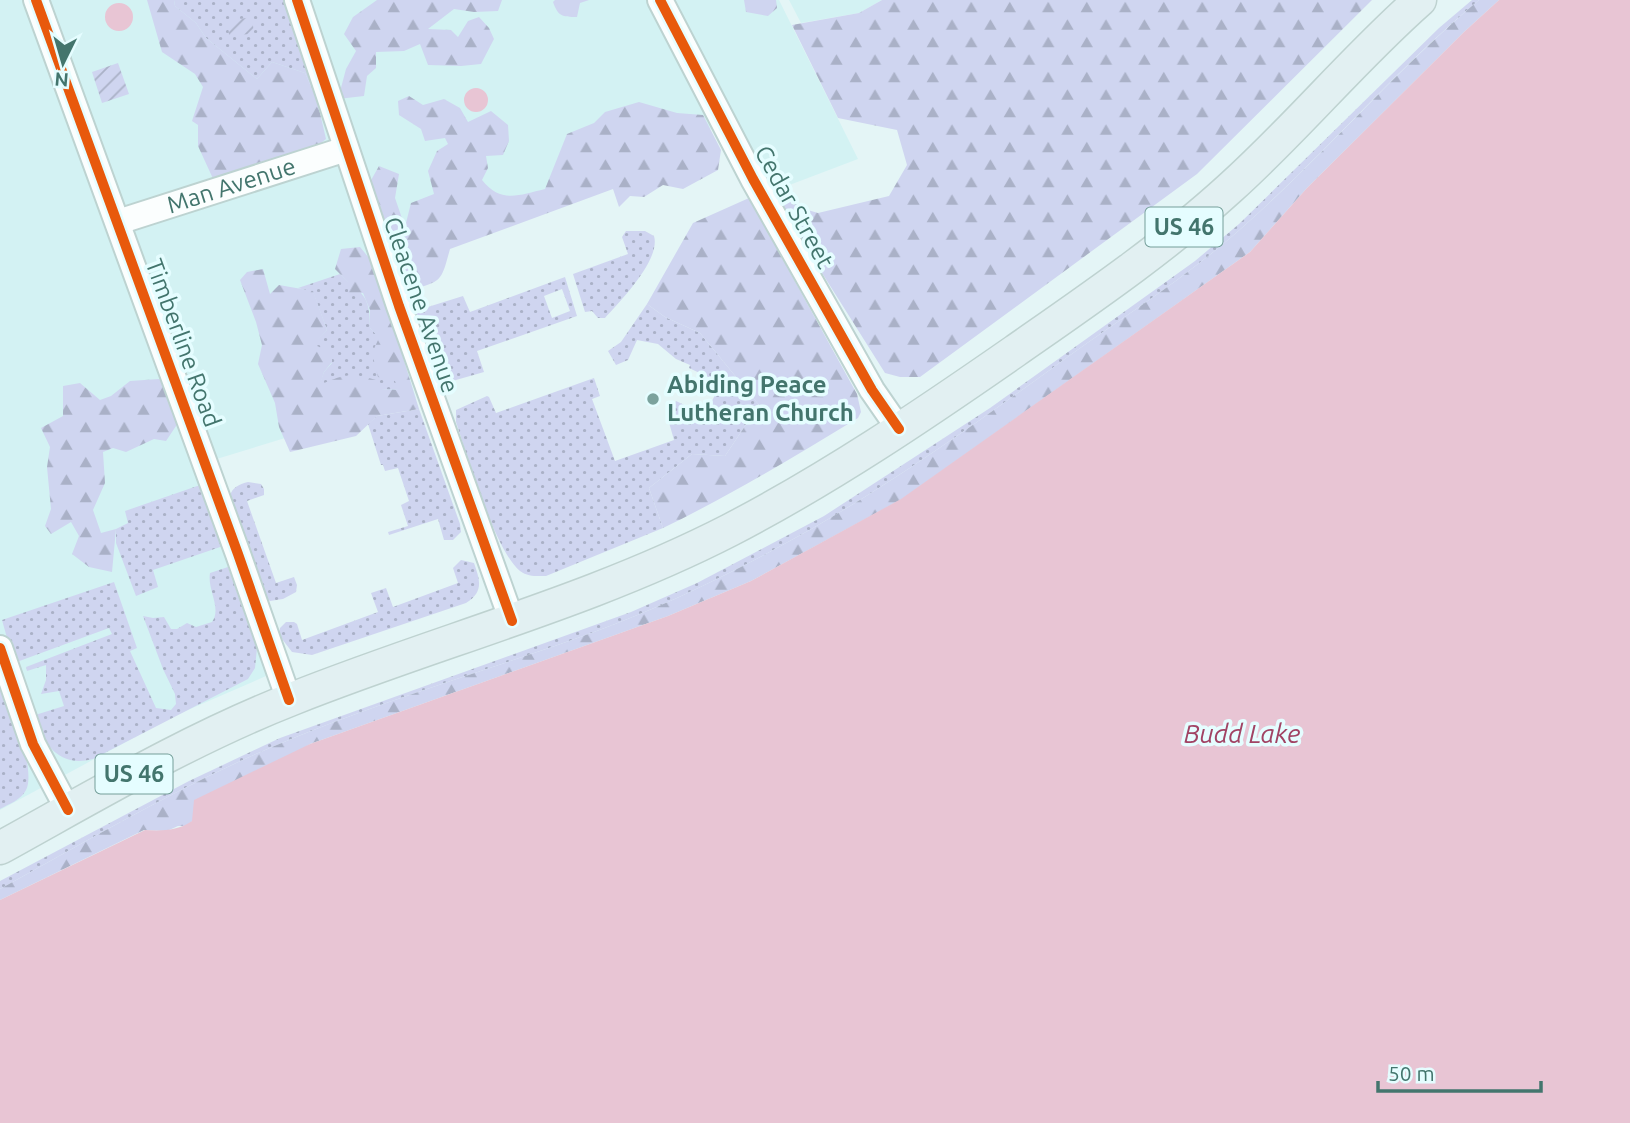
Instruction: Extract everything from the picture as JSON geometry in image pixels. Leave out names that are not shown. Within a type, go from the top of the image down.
[{"type":"main road","name":"US 46","points":[[0,848],[194,742],[289,700],[590,592],[698,546],[806,488],[899,429],[1084,302],[1193,220],[1259,161],[1420,0]]},
{"type":"street","name":"Timberline Road","points":[[36,0],[289,700]]},
{"type":"street","name":"Cleacene Avenue","points":[[297,0],[398,306],[512,621]]},
{"type":"street","name":"Cedar Street","points":[[660,0],[753,179],[872,390],[899,429]]},
{"type":"street","name":"Man Avenue","points":[[118,222],[346,149]]},
{"type":"street","points":[[0,648],[33,744],[68,810]]},
{"type":"shaded area","points":[[0,0],[779,0],[858,159],[771,192],[716,127],[374,264],[416,398],[197,465],[273,673],[174,716],[0,810]]},
{"type":"shaded area","points":[[789,0],[882,0],[859,13],[801,23]]},
{"type":"green space","points":[[147,0],[174,0],[175,6],[196,23],[206,38],[257,79],[272,62],[305,73],[317,100],[326,139],[312,150],[215,183],[198,146],[198,125],[192,121],[203,87],[195,74],[162,52]]},
{"type":"green space","points":[[174,0],[288,0],[317,100],[305,73],[272,62],[257,79],[206,38],[196,23],[175,6]]},
{"type":"green space","points":[[377,0],[502,0],[498,11],[454,9],[428,29],[451,30],[458,37],[468,21],[479,17],[494,39],[481,64],[428,65],[420,44],[404,51],[376,52],[376,68],[367,76],[364,96],[338,99],[346,69],[356,51],[344,34],[353,17]]},
{"type":"green space","points":[[589,0],[580,3],[577,17],[559,13],[553,2]]},
{"type":"green space","points":[[744,0],[776,0],[777,8],[768,16],[746,12]]},
{"type":"green space","points":[[882,0],[1372,0],[1197,174],[920,377],[900,377],[885,373],[771,192],[787,194],[801,208],[818,213],[889,196],[907,165],[897,130],[838,118],[792,25],[859,13]]},
{"type":"green space","points":[[1472,0],[1479,0],[1419,54],[1275,197],[1203,260],[962,432],[815,527],[755,560],[641,614],[351,716],[272,747],[202,779],[0,889],[0,881],[189,781],[280,738],[631,612],[697,583],[824,516],[990,408],[1195,261],[1239,224],[1439,28]]},
{"type":"green space","points":[[1479,0],[1499,0],[1307,188],[1250,252],[902,499],[751,581],[668,616],[310,744],[185,826],[167,831],[144,830],[0,900],[0,889],[202,779],[311,731],[641,614],[755,560],[853,504],[962,432],[1203,260],[1275,198],[1419,55]]},
{"type":"green space","points":[[252,17],[254,34],[229,35],[228,21]]},
{"type":"green space","points":[[118,63],[129,94],[102,103],[92,72]]},
{"type":"green space","points":[[409,96],[423,105],[444,99],[460,108],[468,122],[491,111],[508,125],[509,141],[503,155],[486,156],[488,168],[482,180],[489,188],[503,195],[519,195],[545,189],[567,134],[594,123],[605,112],[639,102],[677,113],[703,115],[721,150],[718,170],[683,189],[663,185],[644,197],[630,196],[619,207],[613,189],[450,249],[439,278],[435,282],[411,290],[405,282],[370,182],[379,166],[399,174],[395,198],[405,227],[411,203],[434,194],[428,171],[437,151],[448,144],[445,138],[425,141],[421,129],[399,115],[398,101]]},
{"type":"green space","points":[[749,198],[857,394],[861,412],[858,418],[786,461],[663,528],[649,488],[692,454],[725,456],[759,405],[700,333],[665,317],[647,304],[693,223]]},
{"type":"green space","points":[[626,231],[645,231],[654,236],[655,246],[638,280],[605,318],[598,318],[592,311],[585,312],[573,274],[628,254],[622,237]]},
{"type":"green space","points":[[360,247],[374,264],[419,409],[377,416],[356,436],[290,452],[279,427],[275,403],[258,364],[262,345],[240,280],[247,272],[263,269],[270,294],[279,285],[313,291],[327,330],[313,344],[332,353],[332,362],[324,372],[320,385],[341,376],[354,375],[376,380],[381,389],[398,390],[395,381],[378,377],[372,353],[379,338],[370,328],[370,310],[363,293],[348,294],[348,282],[335,269],[341,249]]},
{"type":"green space","points":[[340,274],[366,301],[370,328],[380,338],[399,390],[319,386],[324,372],[332,363],[312,344],[327,330],[313,292],[298,288]]},
{"type":"green space","points":[[565,277],[577,316],[477,351],[484,372],[442,384],[415,311],[463,296],[470,312]],"holes":[[[562,289],[570,311],[552,318],[544,296]]]},
{"type":"green space","points":[[647,304],[665,317],[700,333],[759,405],[725,456],[692,454],[649,488],[663,528],[546,576],[523,573],[511,560],[492,524],[456,422],[456,410],[487,396],[496,413],[594,378],[600,396],[592,399],[615,461],[674,440],[668,419],[676,401],[705,415],[721,383],[689,368],[690,365],[676,359],[658,344],[637,340],[628,360],[616,365],[608,351],[621,342]]},
{"type":"green space","points":[[159,379],[167,386],[180,420],[166,441],[154,439],[126,452],[113,448],[103,452],[105,483],[93,510],[101,533],[116,529],[112,572],[89,567],[72,554],[79,536],[71,522],[51,534],[45,526],[51,509],[47,467],[50,447],[41,428],[63,416],[63,386],[80,383],[100,400],[111,396],[130,381]]},
{"type":"green space","points":[[419,409],[460,524],[461,532],[453,540],[444,540],[438,519],[389,535],[388,532],[408,526],[401,505],[409,501],[398,468],[385,471],[381,465],[368,424],[377,416]]},
{"type":"green space","points":[[248,482],[261,484],[264,489],[264,495],[247,501],[276,583],[294,577],[297,585],[296,592],[283,599],[270,601],[265,597],[230,496],[234,488]]},
{"type":"green space","points":[[203,484],[226,545],[153,570],[158,587],[136,596],[116,543],[116,529],[128,523],[125,511]]},
{"type":"green space","points":[[461,560],[474,563],[479,580],[476,594],[466,603],[312,655],[292,652],[279,635],[280,628],[286,622],[297,624],[302,640],[378,612],[371,593],[386,588],[393,607],[458,583],[453,568]]},
{"type":"green space","points":[[228,567],[257,648],[255,668],[248,679],[93,759],[71,760],[54,751],[42,736],[32,716],[64,706],[59,691],[41,694],[46,680],[46,665],[27,671],[26,667],[112,634],[109,628],[14,663],[2,620],[114,582],[137,648],[130,651],[156,708],[171,710],[176,704],[175,694],[143,616],[164,617],[171,629],[177,629],[187,623],[196,627],[212,622],[215,605],[210,573]]},
{"type":"green space","points":[[0,676],[25,751],[28,780],[26,790],[21,796],[0,809]]},
{"type":"water","name":"Budd Lake","points":[[1499,0],[1630,0],[1630,1123],[0,1123],[0,900],[145,830],[169,830],[187,824],[192,821],[194,800],[310,744],[668,616],[751,581],[901,499],[1250,252],[1307,188]]},
{"type":"water","points":[[119,3],[129,7],[133,17],[129,27],[119,31],[109,27],[105,17],[109,7]]},
{"type":"water","points":[[476,88],[487,95],[488,100],[481,111],[476,112],[465,105],[464,100],[471,89]]},
{"type":"cycle path","points":[[36,0],[289,700]]},
{"type":"cycle path","points":[[297,0],[399,306],[512,621]]},
{"type":"cycle path","points":[[660,0],[753,179],[872,390],[899,429]]},
{"type":"cycle path","points":[[0,648],[33,744],[68,810]]},
{"type":"place","name":"Abiding Peace Lutheran Church","points":[[653,399]]}]
